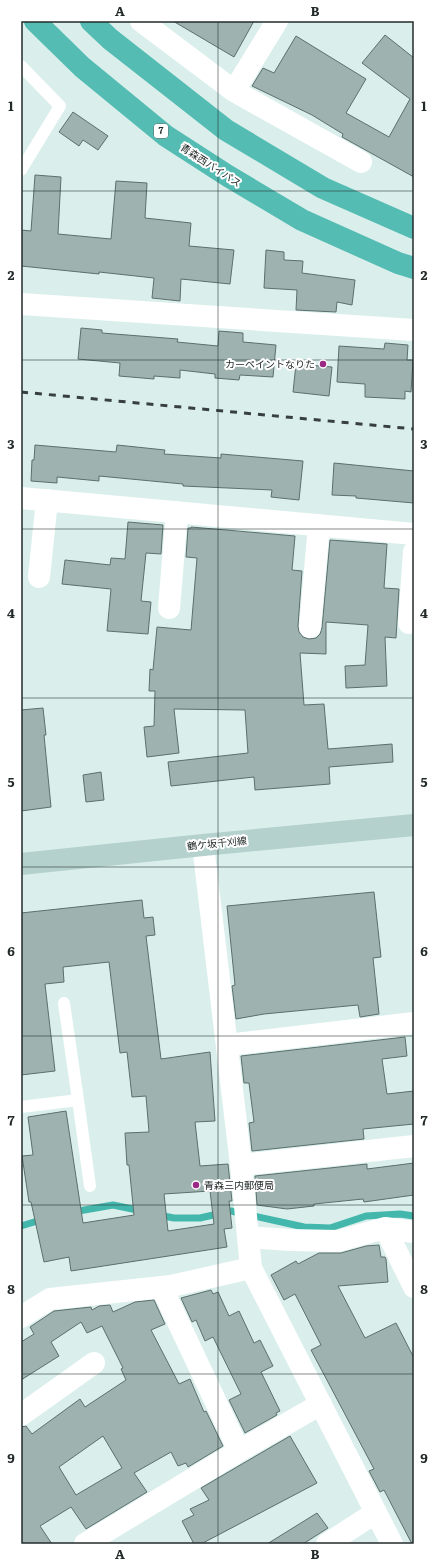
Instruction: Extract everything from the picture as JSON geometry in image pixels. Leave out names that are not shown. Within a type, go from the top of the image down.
[{"type":"highway","name":"青森西バイパス","points":[[35,21],[82,67],[166,136],[228,176],[302,220],[398,263],[414,268]]},
{"type":"highway","points":[[91,21],[110,39],[226,130],[323,188],[414,228]]},
{"type":"main road","name":"鶴ケ坂千刈線","points":[[21,864],[203,844],[414,825]]},
{"type":"street","points":[[141,21],[234,91],[361,162]]},
{"type":"street","points":[[234,91],[277,21]]},
{"type":"street","points":[[21,304],[414,330]]},
{"type":"street","points":[[21,498],[414,534]]},
{"type":"street","points":[[39,576],[47,500]]},
{"type":"street","points":[[169,608],[177,512]]},
{"type":"street","points":[[310,627],[319,525]]},
{"type":"street","points":[[409,623],[414,552]]},
{"type":"street","points":[[203,844],[241,1165],[251,1268],[322,1404],[375,1513],[392,1544]]},
{"type":"street","points":[[227,1045],[414,1023]]},
{"type":"street","points":[[241,1165],[414,1146]]},
{"type":"street","points":[[246,1221],[290,1240],[338,1241],[384,1228],[414,1232]]},
{"type":"street","points":[[384,1228],[414,1287]]},
{"type":"street","points":[[21,1317],[50,1299],[162,1288],[251,1268]]},
{"type":"street","points":[[162,1288],[239,1451]]},
{"type":"street","points":[[21,1415],[94,1363]]},
{"type":"street","points":[[85,1544],[239,1451],[322,1404]]},
{"type":"street","points":[[328,1544],[375,1513]]},
{"type":"lane","points":[[21,66],[60,106],[21,170]]},
{"type":"lane","points":[[64,1003],[90,1186]]},
{"type":"lane","points":[[21,1107],[78,1100]]},
{"type":"building","points":[[173,21],[254,21],[234,57]]},
{"type":"building","points":[[385,35],[414,58],[414,177],[342,137],[343,134],[312,115],[252,86],[263,68],[274,73],[296,36],[366,79],[346,113],[389,137],[410,99],[362,63]]},
{"type":"building","points":[[73,112],[108,136],[98,150],[83,140],[79,146],[59,132]]},
{"type":"building","points":[[35,175],[61,177],[58,234],[111,239],[116,181],[147,183],[145,218],[191,223],[189,246],[234,250],[230,284],[181,279],[180,301],[152,298],[154,278],[21,266],[21,230],[31,231]]},
{"type":"building","points":[[266,250],[284,252],[284,260],[303,261],[302,273],[355,280],[352,305],[337,302],[336,312],[296,310],[297,290],[264,288]]},
{"type":"building","points":[[81,328],[102,330],[102,333],[178,339],[177,342],[218,346],[219,331],[243,333],[243,342],[276,345],[273,377],[240,375],[239,380],[215,378],[215,374],[180,370],[180,378],[154,376],[154,379],[119,376],[120,363],[78,359]]},
{"type":"building","points":[[385,343],[408,345],[407,360],[413,360],[411,392],[405,391],[405,399],[365,397],[365,384],[337,382],[339,346],[384,349]]},
{"type":"building","points":[[296,364],[332,367],[329,396],[293,392]]},
{"type":"building","points":[[35,445],[116,452],[117,445],[165,450],[164,454],[221,458],[221,454],[303,461],[299,500],[271,497],[272,490],[183,486],[183,484],[99,476],[99,481],[57,477],[57,483],[31,481],[32,460],[34,460]]},
{"type":"building","points":[[334,463],[414,471],[414,503],[356,498],[356,496],[332,495]]},
{"type":"building","points":[[128,522],[163,525],[161,554],[146,553],[141,601],[151,602],[148,634],[107,631],[111,589],[62,584],[65,560],[110,565],[111,558],[125,559]]},
{"type":"building","points":[[191,527],[295,536],[292,570],[302,571],[298,626],[299,632],[303,637],[309,639],[316,638],[320,634],[322,628],[330,540],[387,544],[384,588],[399,589],[396,638],[385,637],[387,686],[346,688],[345,666],[365,665],[368,625],[326,622],[326,654],[300,653],[304,705],[324,704],[328,749],[392,744],[393,762],[329,767],[330,784],[255,790],[254,777],[171,786],[168,762],[248,753],[245,710],[174,709],[179,753],[147,757],[144,727],[154,726],[155,691],[149,691],[150,669],[153,670],[157,627],[191,630],[197,558],[186,557],[188,528]]},
{"type":"building","points":[[43,708],[51,807],[21,811],[21,710]]},
{"type":"building","points":[[101,772],[104,800],[86,802],[83,775]]},
{"type":"building","points":[[374,892],[381,957],[373,958],[379,1014],[360,1017],[358,1005],[264,1014],[236,1019],[232,986],[235,985],[227,906]]},
{"type":"building","points":[[142,900],[144,918],[153,917],[155,935],[146,936],[161,1059],[210,1052],[215,1121],[195,1122],[200,1166],[228,1164],[232,1201],[229,1201],[232,1228],[224,1229],[227,1247],[71,1271],[69,1257],[44,1262],[31,1202],[29,1202],[22,1156],[33,1155],[28,1117],[66,1111],[83,1223],[134,1215],[129,1165],[127,1165],[125,1133],[149,1132],[146,1096],[132,1097],[127,1052],[120,1053],[109,962],[63,967],[64,982],[45,984],[55,1071],[21,1075],[21,913]],"holes":[[[210,1191],[214,1224],[168,1231],[164,1194]]]},
{"type":"building","points":[[405,1037],[407,1056],[382,1059],[387,1094],[414,1091],[414,1124],[363,1129],[364,1139],[252,1151],[249,1123],[254,1122],[249,1083],[244,1083],[241,1056]]},
{"type":"building","points":[[414,1163],[414,1195],[364,1202],[363,1199],[314,1204],[314,1206],[287,1209],[257,1205],[255,1176],[367,1164],[367,1169]]},
{"type":"building","points":[[379,1245],[381,1257],[385,1257],[386,1259],[388,1282],[338,1286],[365,1338],[396,1323],[414,1358],[414,1544],[412,1544],[384,1490],[380,1492],[369,1471],[374,1469],[311,1350],[321,1345],[295,1294],[284,1300],[271,1275],[296,1261],[298,1264],[319,1253],[341,1253],[366,1246]]},
{"type":"building","points":[[211,1290],[213,1294],[218,1292],[229,1316],[239,1311],[254,1343],[260,1340],[273,1366],[261,1372],[280,1411],[276,1413],[277,1415],[245,1433],[229,1400],[241,1394],[213,1337],[205,1341],[196,1320],[192,1322],[181,1298]]},
{"type":"building","points":[[154,1300],[165,1324],[151,1330],[179,1384],[190,1379],[204,1412],[206,1411],[223,1446],[188,1467],[186,1463],[178,1466],[171,1452],[134,1473],[147,1492],[86,1529],[71,1507],[40,1526],[52,1544],[21,1544],[21,1427],[26,1426],[32,1434],[80,1399],[85,1407],[126,1380],[121,1369],[123,1368],[102,1326],[87,1333],[81,1322],[51,1342],[59,1356],[21,1380],[21,1342],[34,1334],[30,1327],[54,1311],[91,1307],[92,1310],[99,1306],[110,1305],[113,1312],[135,1302]],"holes":[[[103,1436],[122,1468],[76,1495],[59,1467]]]},
{"type":"building","points":[[290,1436],[317,1483],[201,1544],[194,1544],[182,1521],[194,1515],[190,1509],[209,1500],[201,1488]]},
{"type":"building","points":[[317,1513],[328,1528],[303,1544],[267,1544]]},
{"type":"waterway","points":[[73,1212],[113,1205],[142,1211]]},
{"type":"waterway","points":[[158,1215],[174,1218],[200,1218],[231,1211],[304,1227],[330,1228],[366,1216],[400,1214],[414,1216]]},
{"type":"waterway","points":[[21,1226],[44,1219]]},
{"type":"railway","points":[[21,392],[414,429]]},
{"type":"place","name":"カーペイントなりた","points":[[323,364]]},
{"type":"place","name":"青森三内郵便局","points":[[196,1185]]}]
